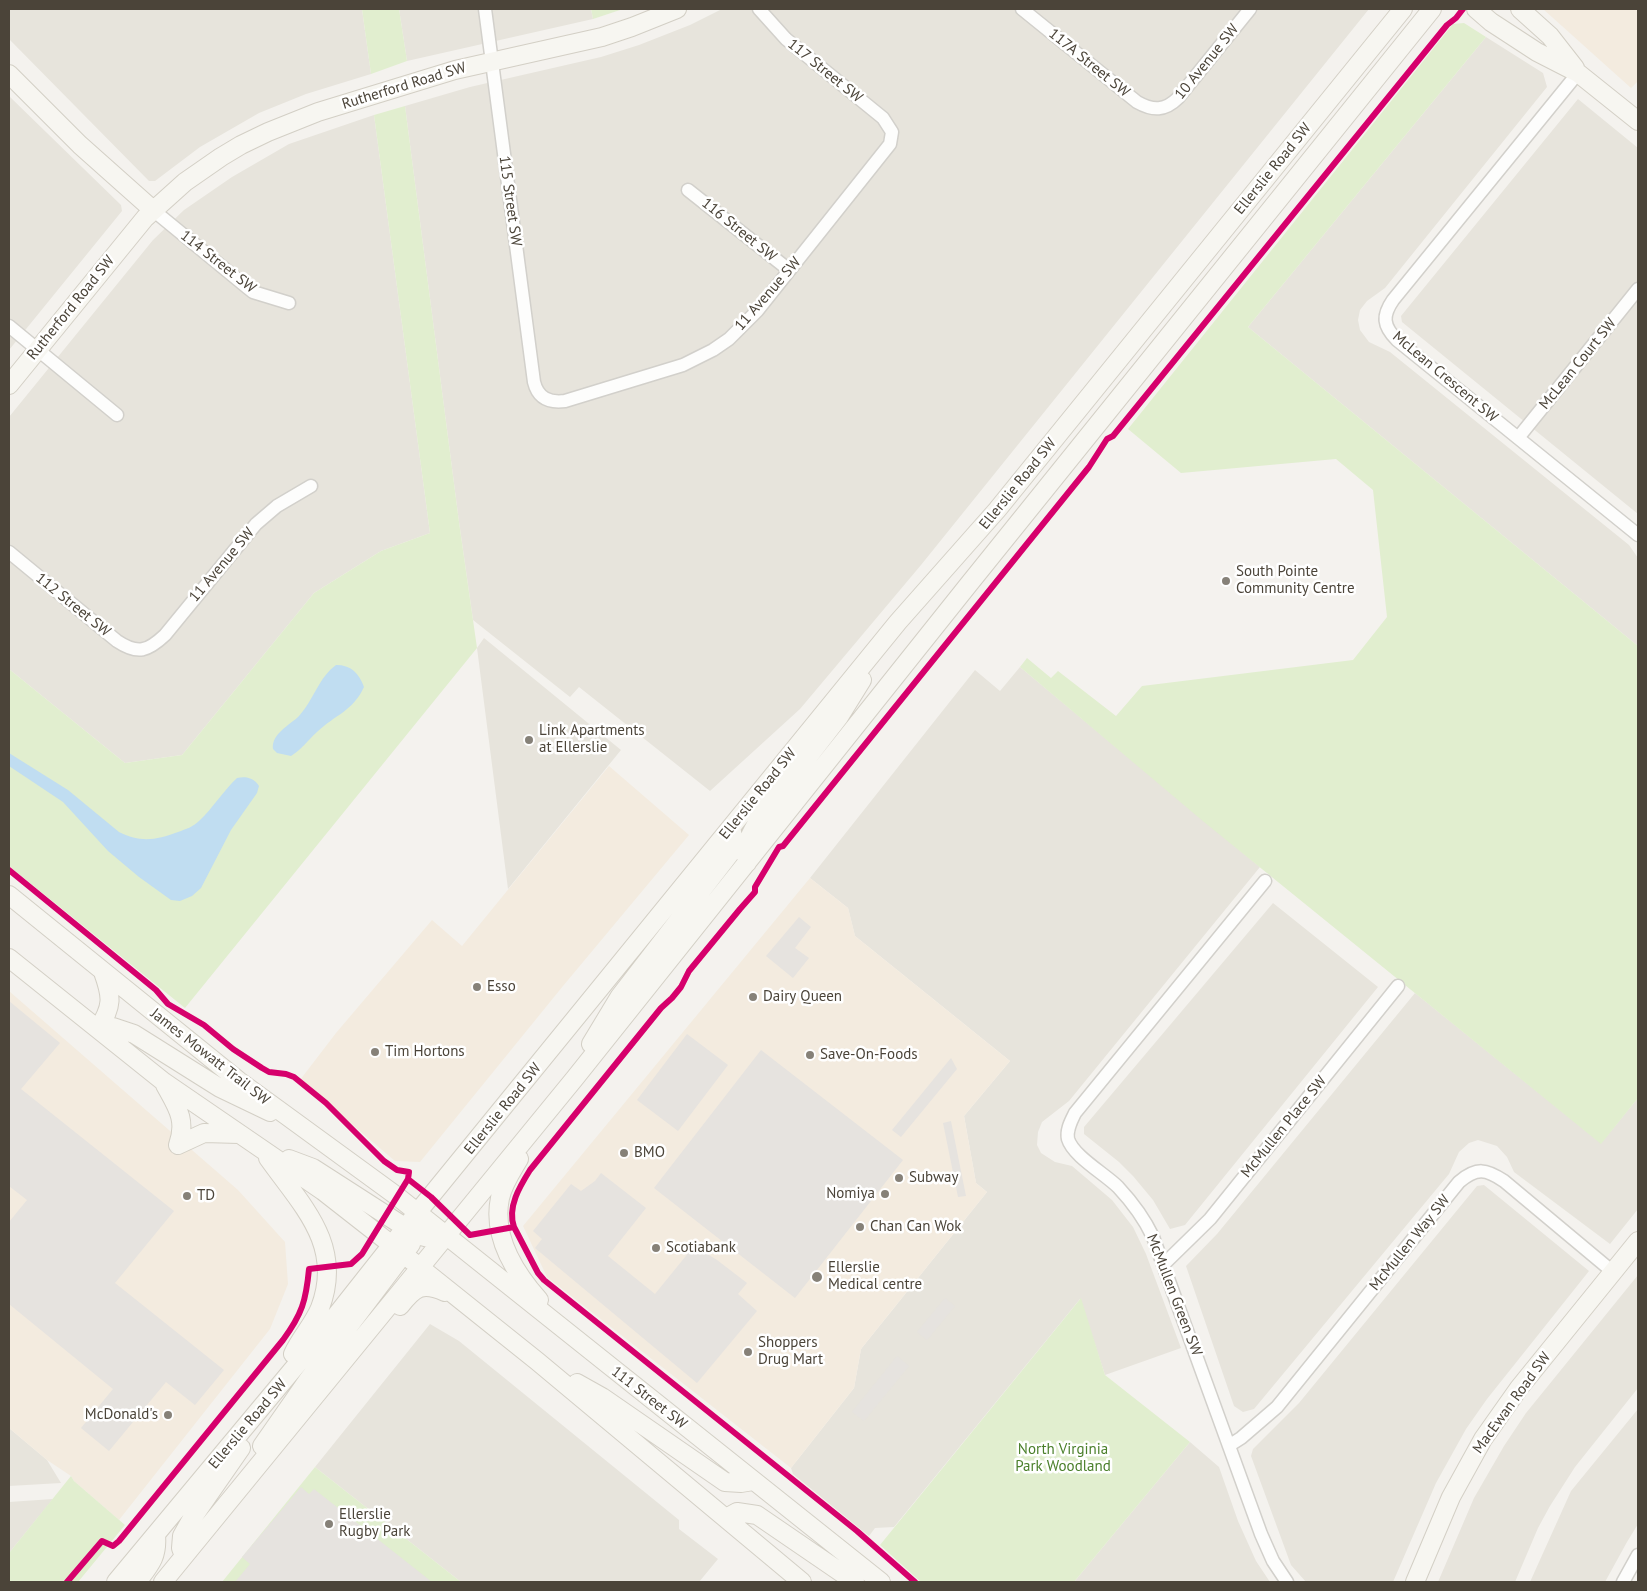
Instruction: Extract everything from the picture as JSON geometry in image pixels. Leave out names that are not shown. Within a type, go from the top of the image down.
[{"type":"main road","name":"Rutherford Road SW","points":[[9,385],[141,222],[186,182],[221,157],[268,132],[327,109],[423,79],[492,61],[602,37],[676,9]]},
{"type":"main road","name":"Ellerslie Road SW","points":[[116,1582],[275,1391],[398,1249],[411,1244],[409,1231],[417,1213],[898,622],[997,510],[1403,9]]},
{"type":"main road","name":"Ellerslie Road SW","points":[[163,1582],[575,1078],[1432,9]]},
{"type":"main road","points":[[1476,9],[1491,22],[1537,52],[1578,73],[1638,121]]},
{"type":"main road","points":[[1520,9],[1550,36],[1578,73]]},
{"type":"main road","points":[[9,74],[80,145],[153,210]]},
{"type":"main road","points":[[747,863],[746,846],[758,823],[840,717],[898,622]]},
{"type":"main road","points":[[575,1078],[595,1036],[620,996],[732,851],[734,842],[731,826]]},
{"type":"main road","name":"James Mowatt Trail SW","points":[[9,895],[239,1081],[354,1164],[417,1213]]},
{"type":"main road","points":[[9,958],[164,1082],[322,1191],[398,1249],[537,1360],[802,1582]]},
{"type":"main road","points":[[98,1029],[107,1016],[110,1004],[110,991],[103,972]]},
{"type":"main road","points":[[98,1029],[113,1027],[134,1034],[220,1088],[250,1104],[296,1123]]},
{"type":"main road","points":[[164,1082],[179,1110],[182,1122],[182,1132],[178,1145],[204,1133],[239,1134]]},
{"type":"main road","points":[[549,1109],[510,1175],[500,1197],[499,1217],[501,1236],[523,1282],[571,1336]]},
{"type":"main road","points":[[262,1149],[313,1168],[409,1231],[424,1238],[432,1239],[446,1236]]},
{"type":"main road","points":[[262,1149],[309,1214],[326,1250],[327,1266],[327,1277],[320,1308],[311,1327],[295,1348],[275,1391]]},
{"type":"main road","name":"111 Street SW","points":[[417,1213],[881,1582]]},
{"type":"main road","name":"MacEwan Road SW","points":[[1415,1582],[1451,1497],[1483,1439],[1520,1388],[1638,1241]]},
{"type":"main road","points":[[226,1506],[275,1426],[398,1249]]},
{"type":"main road","points":[[226,1506],[263,1469],[324,1400],[411,1293],[431,1286],[456,1296]]},
{"type":"main road","points":[[537,1360],[602,1397],[725,1482],[741,1483],[754,1481]]},
{"type":"main road","points":[[184,1556],[180,1548],[182,1536],[246,1441],[258,1412]]},
{"type":"main road","points":[[726,1518],[737,1512],[757,1515],[855,1582]]},
{"type":"main road","points":[[137,1582],[156,1554],[156,1534]]},
{"type":"street","name":"115 Street SW","points":[[485,9],[533,373],[538,392]]},
{"type":"street","name":"117 Street SW","points":[[759,9],[786,39],[882,118],[892,132]]},
{"type":"street","name":"117A Street SW","points":[[1022,9],[1137,102],[1151,109],[1159,109]]},
{"type":"street","name":"10 Avenue SW","points":[[1159,109],[1172,104],[1178,98],[1250,9]]},
{"type":"street","name":"McLean Crescent SW","points":[[1578,73],[1393,300],[1386,314],[1386,327],[1397,340],[1638,535]]},
{"type":"street","name":"11 Avenue SW","points":[[538,392],[544,399],[550,401],[565,401],[683,365],[696,360],[729,339],[744,326],[885,151],[892,139],[892,132]]},
{"type":"street","name":"116 Street SW","points":[[688,190],[790,270]]},
{"type":"street","name":"114 Street SW","points":[[153,210],[248,288],[289,304]]},
{"type":"street","name":"McLean Court SW","points":[[1518,438],[1638,289]]},
{"type":"street","points":[[9,326],[117,415]]},
{"type":"street","name":"11 Avenue SW","points":[[140,650],[149,648],[165,635],[256,524],[277,506],[311,486]]},
{"type":"street","name":"112 Street SW","points":[[9,552],[123,646],[140,650]]},
{"type":"street","name":"McMullen Green SW","points":[[1265,881],[1075,1113],[1069,1126],[1068,1138],[1074,1149],[1108,1177],[1136,1208],[1148,1227],[1164,1264],[1230,1445],[1260,1534],[1273,1561],[1287,1582]]},
{"type":"street","name":"McMullen Place SW","points":[[1164,1264],[1210,1219],[1398,986]]},
{"type":"street","name":"McMullen Way SW","points":[[1230,1445],[1241,1438],[1276,1407],[1459,1182],[1476,1171],[1488,1172],[1504,1181],[1613,1272]]},
{"type":"street","points":[[1624,1582],[1638,1555]]},
{"type":"shaded area","points":[[9,9],[362,9],[371,74],[306,94],[259,113],[200,147],[155,181],[149,181],[9,39]]},
{"type":"shaded area","points":[[399,9],[591,9],[593,19],[407,61]]},
{"type":"shaded area","points":[[722,9],[1369,9],[921,565],[800,709],[710,791],[579,687],[570,697],[473,620],[405,106],[470,87],[601,57],[639,45],[690,25]]},
{"type":"shaded area","points":[[1543,9],[1638,9],[1638,81],[1631,88]]},
{"type":"shaded area","points":[[1486,37],[1543,73],[1547,87],[1385,288],[1367,301],[1360,310],[1358,320],[1360,330],[1369,342],[1390,352],[1629,545],[1638,558],[1638,646],[1248,327]]},
{"type":"shaded area","points":[[9,96],[121,205],[122,211],[9,350]]},
{"type":"shaded area","points":[[1578,99],[1638,148],[1638,514],[1402,322],[1401,316]]},
{"type":"shaded area","points":[[374,115],[430,533],[381,551],[314,593],[182,755],[125,763],[9,669],[9,417],[153,240],[184,210],[232,177],[289,144]]},
{"type":"shaded area","points":[[484,638],[621,750],[508,889],[477,648]]},
{"type":"shaded area","points":[[1020,667],[1260,867],[1069,1101],[1042,1122],[1038,1132],[1037,1145],[1041,1153],[1055,1162],[1072,1166],[1112,1200],[1133,1227],[1146,1254],[1181,1348],[1105,1375],[1080,1299],[894,1527],[875,1528],[869,1536],[793,1474],[791,1468],[854,1388],[861,1349],[987,1192],[976,1183],[964,1116],[1010,1061],[855,936],[848,908],[810,878],[975,670],[1000,691]]},
{"type":"shaded area","points":[[609,766],[689,835],[420,1162],[395,1161],[300,1080],[336,1033],[432,920],[462,946]]},
{"type":"shaded area","points":[[810,878],[848,908],[855,936],[1010,1061],[964,1116],[976,1183],[987,1192],[861,1349],[854,1388],[791,1468],[547,1277],[523,1226]]},
{"type":"shaded area","points":[[1273,903],[1378,987],[1185,1225],[1170,1229],[1153,1200],[1133,1176],[1119,1162],[1084,1134],[1084,1127]]},
{"type":"shaded area","points":[[799,917],[811,927],[795,948],[809,958],[793,978],[766,956]]},
{"type":"shaded area","points":[[9,991],[238,1190],[285,1242],[288,1284],[270,1329],[119,1520],[74,1481],[71,1476],[47,1460],[9,1428]]},
{"type":"shaded area","points":[[1415,993],[1601,1143],[1638,1098],[1638,1209],[1610,1244],[1514,1172],[1507,1157],[1497,1146],[1478,1140],[1469,1143],[1459,1152],[1449,1174],[1254,1409],[1243,1412],[1234,1406],[1186,1266],[1217,1234]]},
{"type":"shaded area","points":[[9,1001],[60,1043],[21,1089],[174,1211],[115,1283],[224,1370],[195,1405],[166,1382],[109,1451],[81,1428],[113,1389],[9,1304],[9,1222],[27,1200],[9,1186]]},
{"type":"shaded area","points":[[687,1034],[728,1065],[678,1131],[637,1100]]},
{"type":"shaded area","points":[[761,1050],[903,1160],[795,1298],[654,1188]]},
{"type":"shaded area","points":[[951,1058],[957,1069],[901,1137],[892,1130]]},
{"type":"shaded area","points":[[951,1121],[966,1196],[958,1197],[943,1123]]},
{"type":"shaded area","points":[[601,1173],[646,1208],[608,1256],[655,1294],[694,1246],[717,1260],[747,1283],[738,1294],[757,1311],[697,1383],[535,1248],[542,1239],[533,1231],[571,1184],[581,1191],[595,1181]]},
{"type":"shaded area","points":[[1484,1185],[1589,1271],[1487,1399],[1466,1429],[1436,1483],[1393,1582],[1306,1582],[1291,1565],[1251,1456],[1253,1449],[1299,1403],[1477,1186]]},
{"type":"shaded area","points":[[1638,1275],[1638,1388],[1575,1467],[1550,1506],[1538,1528],[1515,1582],[1438,1582],[1474,1498],[1504,1446],[1526,1413]]},
{"type":"shaded area","points":[[945,1298],[955,1306],[927,1340],[917,1332]]},
{"type":"shaded area","points":[[430,1324],[459,1341],[679,1520],[679,1529],[718,1559],[699,1582],[461,1582],[315,1467]]},
{"type":"shaded area","points":[[897,1356],[909,1366],[864,1421],[852,1412]]},
{"type":"shaded area","points":[[1638,1409],[1638,1524],[1605,1582],[1530,1582],[1571,1491]]},
{"type":"shaded area","points":[[9,1428],[47,1460],[61,1483],[9,1486]]},
{"type":"shaded area","points":[[1190,1442],[1219,1467],[1238,1521],[1256,1561],[1270,1582],[1074,1582]]},
{"type":"shaded area","name":"Ellerslie Rugby Park","points":[[301,1487],[309,1494],[314,1489],[432,1582],[235,1582],[250,1564],[242,1557]]},
{"type":"shaded area","points":[[53,1499],[9,1553],[9,1502]]},
{"type":"green space","points":[[362,9],[399,9],[407,61],[371,74]]},
{"type":"green space","points":[[591,9],[623,9],[593,19]]},
{"type":"green space","points":[[1464,23],[1486,37],[1248,327],[1638,646],[1638,1098],[1601,1144],[1204,822],[1020,667],[1027,658],[1051,678],[1058,671],[1116,716],[1142,686],[1353,660],[1387,617],[1373,490],[1336,459],[1181,473],[1128,429],[1453,24]]},
{"type":"green space","points":[[405,106],[477,648],[185,1008],[9,866],[9,669],[125,763],[182,755],[314,593],[381,551],[430,533],[374,115]]},
{"type":"green space","name":"North Virginia Park Woodland","points":[[1081,1298],[1105,1375],[1190,1442],[1074,1582],[921,1582],[880,1545]]},
{"type":"green space","name":"Ellerslie Rugby Park","points":[[315,1467],[461,1582],[222,1582]]},
{"type":"green space","points":[[71,1476],[74,1481],[125,1525],[78,1582],[9,1582],[9,1553]]},
{"type":"water","points":[[336,665],[346,666],[357,674],[364,687],[360,695],[355,702],[324,726],[291,756],[277,753],[273,749],[273,744],[278,734],[299,716],[325,676]]},
{"type":"water","points":[[9,753],[68,790],[119,832],[134,838],[163,837],[194,825],[237,778],[250,778],[259,786],[257,793],[231,830],[201,888],[192,896],[180,901],[171,900],[108,851],[63,802],[9,766]]},
{"type":"cycle path","points":[[514,1227],[512,1219],[513,1204],[530,1170],[661,1008],[681,987],[689,971],[755,892],[755,887],[779,847],[783,846],[1089,467],[1107,439],[1113,436],[1447,25],[1463,9]]},
{"type":"cycle path","points":[[9,870],[156,990],[168,1004],[204,1025],[233,1049],[262,1068],[269,1072],[294,1077],[326,1103],[384,1161],[397,1170],[409,1172],[408,1179],[362,1254],[351,1264],[309,1269],[302,1307],[283,1340],[119,1541],[113,1546],[102,1541],[67,1582]]},
{"type":"cycle path","points":[[408,1179],[431,1197],[470,1235],[514,1227],[538,1273],[544,1280],[857,1531],[915,1582]]},
{"type":"place","name":"South Pointe Community Centre","points":[[1226,581]]},
{"type":"place","name":"Link Apartments at Ellerslie","points":[[529,740]]},
{"type":"place","name":"Esso","points":[[477,987]]},
{"type":"place","name":"Dairy Queen","points":[[753,997]]},
{"type":"place","name":"Tim Hortons","points":[[375,1052]]},
{"type":"place","name":"Save-On-Foods","points":[[810,1055]]},
{"type":"place","name":"BMO","points":[[624,1153]]},
{"type":"place","name":"Subway","points":[[899,1178]]},
{"type":"place","name":"Nomiya","points":[[885,1194]]},
{"type":"place","name":"TD","points":[[187,1196]]},
{"type":"place","name":"Chan Can Wok","points":[[860,1227]]},
{"type":"place","name":"Scotiabank","points":[[656,1248]]},
{"type":"place","name":"Ellerslie Medical centre","points":[[817,1277]]},
{"type":"place","name":"Shoppers Drug Mart","points":[[748,1352]]},
{"type":"place","name":"McDonald's","points":[[168,1415]]},
{"type":"place","name":"Ellerslie Rugby Park","points":[[329,1524]]}]
